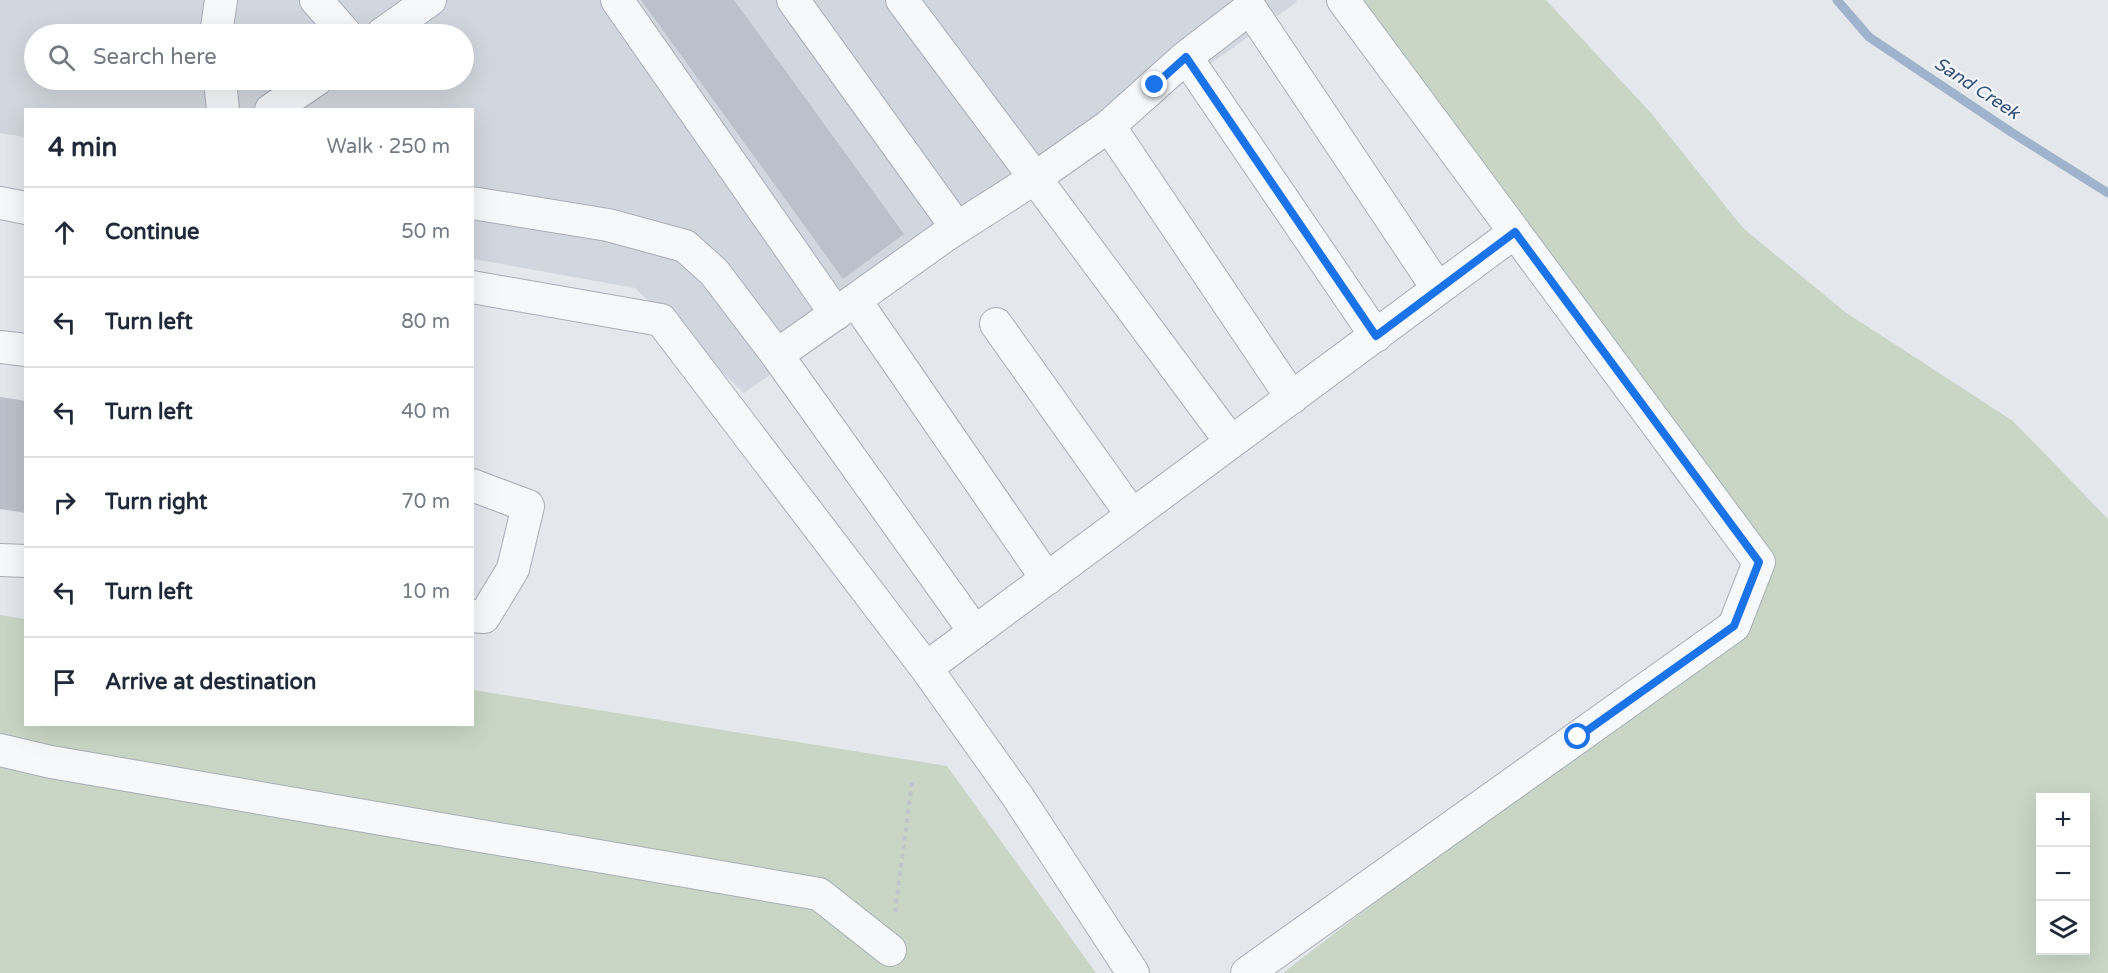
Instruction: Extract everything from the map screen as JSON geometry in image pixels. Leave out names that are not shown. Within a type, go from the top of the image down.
[{"type":"lane","points":[[217,24],[221,0]]},
{"type":"lane","points":[[316,0],[337,24]]},
{"type":"lane","points":[[396,24],[430,0]]},
{"type":"lane","points":[[617,0],[1047,579]]},
{"type":"lane","points":[[793,0],[957,228]]},
{"type":"lane","points":[[902,0],[1231,442]]},
{"type":"lane","points":[[1247,973],[1734,626],[1759,562],[1342,0]]},
{"type":"lane","points":[[777,355],[957,228],[1035,178],[1108,126],[1186,57],[1255,4],[1438,289]]},
{"type":"lane","points":[[1186,57],[1376,336]]},
{"type":"lane","points":[[221,90],[223,108]]},
{"type":"lane","points":[[274,108],[301,90]]},
{"type":"lane","points":[[1108,126],[1292,398]]},
{"type":"lane","points":[[0,203],[24,208]]},
{"type":"lane","points":[[474,203],[608,225],[685,246],[714,272],[777,355],[975,632]]},
{"type":"lane","points":[[926,668],[1515,232]]},
{"type":"lane","points":[[474,287],[661,320],[926,668],[1018,797],[1134,973]]},
{"type":"lane","points":[[996,324],[1132,515]]},
{"type":"lane","points":[[0,346],[24,350]]},
{"type":"lane","points":[[474,486],[528,506],[513,569],[484,617],[474,616]]},
{"type":"lane","points":[[0,560],[24,561]]},
{"type":"lane","points":[[0,750],[51,762],[819,894],[890,950]]},
{"type":"path","points":[[890,950],[912,782]]},
{"type":"shaded area","points":[[0,0],[1296,0],[1297,2],[744,393],[635,288],[474,259],[474,108],[24,108],[24,137],[0,133]]},
{"type":"green space","points":[[1342,0],[1546,0],[1651,113],[1743,228],[1845,312],[2013,421],[2108,519],[2108,973],[1283,973],[1734,626],[1759,562]]},
{"type":"green space","points":[[0,615],[24,619],[24,726],[474,726],[474,690],[947,766],[1096,973],[0,973]]},
{"type":"building","points":[[641,0],[734,0],[904,234],[843,279]]},
{"type":"building","points":[[0,397],[24,401],[24,513],[0,509]]},
{"type":"waterway","name":"Sand Creek","points":[[1837,0],[1869,37],[2011,132],[2108,193]]},
{"type":"route","points":[[1155,85],[1186,57],[1376,336],[1515,232],[1759,562],[1734,626],[1578,737]]}]
